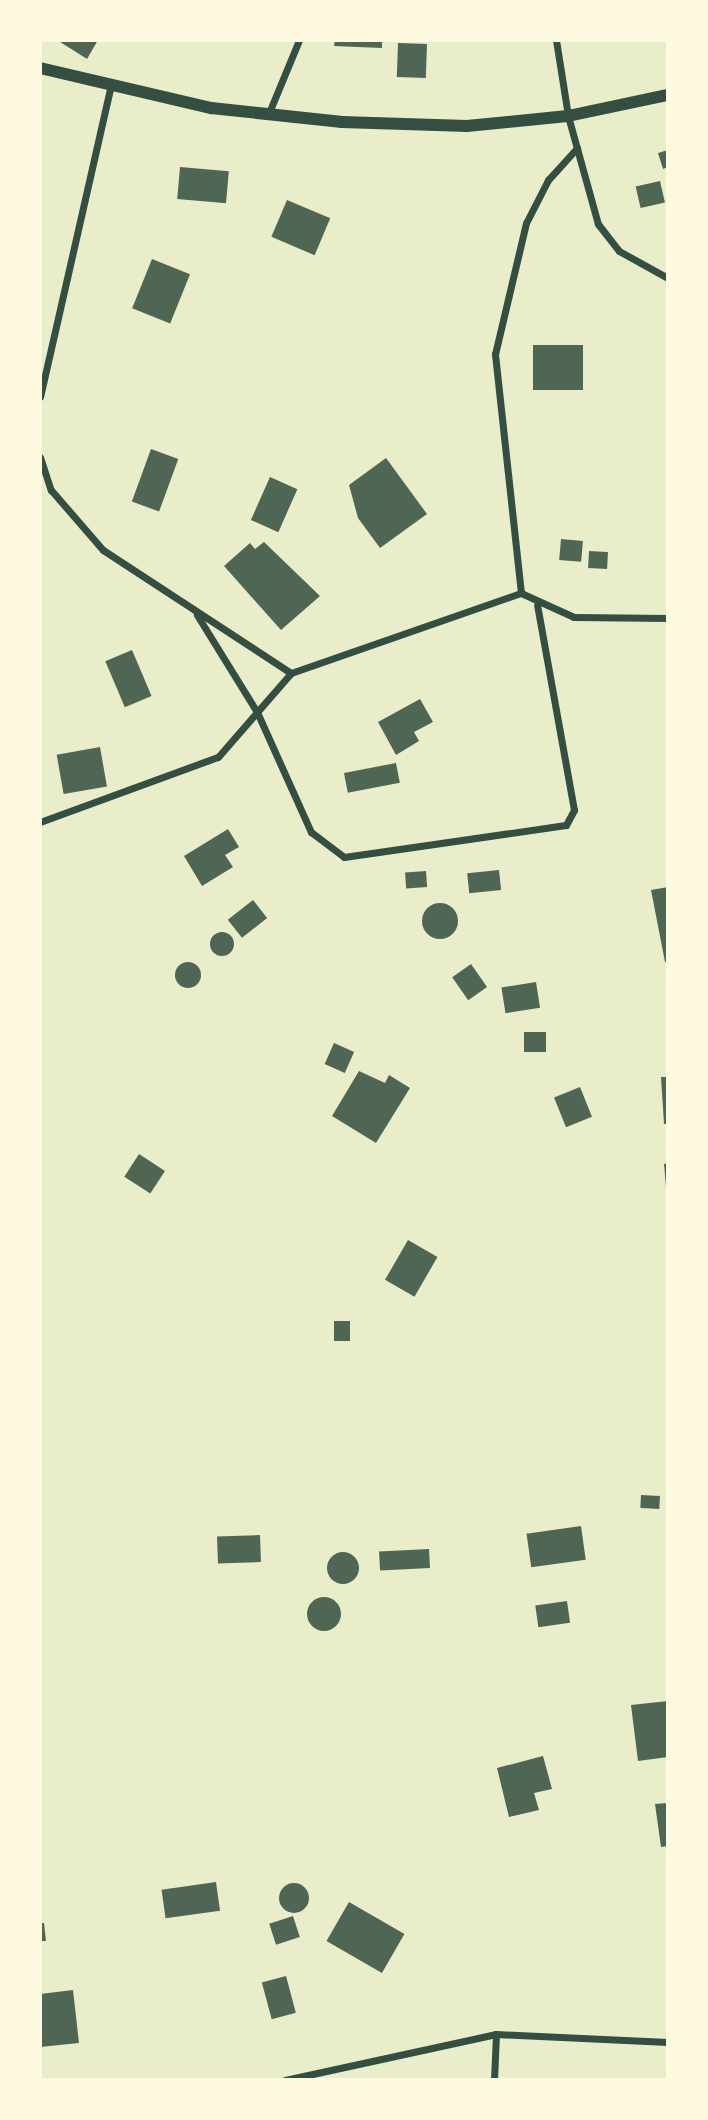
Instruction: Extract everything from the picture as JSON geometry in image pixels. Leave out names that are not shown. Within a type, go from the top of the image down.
[{"type":"street","points":[[268,115],[299,40]]},
{"type":"street","points":[[556,40],[568,116],[598,224],[619,251],[668,278]]},
{"type":"street","points":[[40,68],[110,88],[268,115],[467,126],[568,116],[668,95]]},
{"type":"street","points":[[40,397],[110,88]]},
{"type":"street","points":[[577,148],[548,180],[526,223],[495,354],[521,593],[537,604],[574,617],[668,618]]},
{"type":"street","points":[[40,363],[49,358]]},
{"type":"street","points":[[40,457],[72,521],[103,550],[197,615],[291,673]]},
{"type":"street","points":[[40,822],[218,757],[291,673],[521,593]]},
{"type":"street","points":[[197,615],[257,712],[311,832],[344,857],[566,825],[574,810],[537,604]]},
{"type":"street","points":[[285,2080],[496,2034],[668,2042]]},
{"type":"street","points":[[494,2080],[496,2034]]},
{"type":"building","points":[[57,40],[98,40],[87,59]]},
{"type":"building","points":[[335,40],[382,40],[382,48],[334,46]]},
{"type":"building","points":[[398,43],[427,44],[426,78],[397,77]]},
{"type":"building","points":[[668,150],[668,167],[663,169],[658,153]]},
{"type":"building","points":[[180,167],[229,171],[226,203],[177,199]]},
{"type":"building","points":[[660,181],[665,202],[641,208],[636,187]]},
{"type":"building","points":[[287,200],[330,218],[315,255],[271,237]]},
{"type":"building","points":[[152,259],[190,274],[170,323],[132,308]]},
{"type":"building","points":[[533,345],[583,345],[583,390],[533,390]]},
{"type":"building","points":[[151,449],[178,459],[159,512],[132,502]]},
{"type":"building","points":[[386,458],[427,514],[380,548],[358,518],[349,485]]},
{"type":"building","points":[[270,477],[297,489],[278,532],[251,520]]},
{"type":"building","points":[[561,539],[583,541],[581,562],[559,560]]},
{"type":"building","points":[[264,542],[320,596],[281,630],[224,566],[250,543],[255,549]]},
{"type":"building","points":[[589,551],[608,552],[607,569],[588,568]]},
{"type":"building","points":[[132,650],[152,696],[125,707],[105,661]]},
{"type":"building","points":[[420,699],[433,722],[414,732],[419,741],[396,755],[378,722]]},
{"type":"building","points":[[100,747],[107,786],[64,794],[57,755]]},
{"type":"building","points":[[396,763],[400,783],[348,793],[344,773]]},
{"type":"building","points":[[228,829],[239,847],[225,855],[233,867],[202,886],[184,856]]},
{"type":"building","points":[[499,870],[501,890],[469,893],[467,873]]},
{"type":"building","points":[[426,871],[427,887],[406,888],[405,872]]},
{"type":"building","points":[[668,887],[668,962],[665,962],[651,890]]},
{"type":"building","points":[[253,900],[267,918],[242,938],[228,920]]},
{"type":"building","points":[[440,903],[453,908],[458,921],[453,934],[440,939],[427,934],[422,921],[427,908]]},
{"type":"building","points":[[222,932],[231,935],[234,944],[231,953],[222,956],[213,953],[210,944],[213,935]]},
{"type":"building","points":[[188,962],[197,966],[201,975],[197,984],[188,988],[179,984],[175,975],[179,966]]},
{"type":"building","points":[[471,964],[487,987],[468,1000],[452,977]]},
{"type":"building","points":[[536,982],[540,1008],[505,1013],[501,987]]},
{"type":"building","points":[[524,1032],[546,1032],[546,1052],[524,1052]]},
{"type":"building","points":[[334,1043],[354,1052],[345,1073],[325,1064]]},
{"type":"building","points":[[359,1071],[385,1083],[389,1075],[410,1088],[376,1143],[332,1116]]},
{"type":"building","points":[[661,1077],[668,1077],[668,1124],[664,1124]]},
{"type":"building","points":[[580,1087],[592,1117],[566,1127],[554,1097]]},
{"type":"building","points":[[139,1154],[165,1171],[150,1194],[124,1177]]},
{"type":"building","points":[[668,1163],[668,1187],[666,1187],[664,1164]]},
{"type":"building","points":[[408,1240],[437,1257],[414,1297],[385,1280]]},
{"type":"building","points":[[334,1321],[350,1321],[350,1341],[334,1341]]},
{"type":"building","points":[[641,1495],[660,1496],[659,1509],[640,1508]]},
{"type":"building","points":[[581,1526],[586,1560],[531,1567],[527,1534]]},
{"type":"building","points":[[260,1535],[261,1562],[218,1563],[217,1537]]},
{"type":"building","points":[[429,1549],[430,1568],[380,1571],[379,1552]]},
{"type":"building","points":[[343,1552],[354,1557],[359,1568],[354,1579],[343,1584],[332,1579],[327,1568],[332,1557]]},
{"type":"building","points":[[324,1597],[336,1602],[341,1614],[336,1626],[324,1631],[312,1626],[307,1614],[312,1602]]},
{"type":"building","points":[[567,1601],[570,1623],[538,1627],[535,1605]]},
{"type":"building","points":[[668,1701],[668,1757],[638,1761],[631,1705]]},
{"type":"building","points":[[543,1756],[552,1789],[534,1793],[539,1810],[509,1817],[497,1768]]},
{"type":"building","points":[[668,1803],[668,1846],[661,1847],[655,1804]]},
{"type":"building","points":[[216,1882],[220,1911],[166,1918],[162,1890]]},
{"type":"building","points":[[294,1883],[305,1887],[309,1898],[305,1909],[294,1913],[283,1909],[279,1898],[283,1887]]},
{"type":"building","points":[[349,1902],[404,1934],[382,1973],[326,1941]]},
{"type":"building","points":[[293,1916],[300,1937],[276,1945],[269,1924]]},
{"type":"building","points":[[40,1923],[44,1923],[46,1941],[40,1941]]},
{"type":"building","points":[[286,1976],[296,2013],[272,2019],[262,1982]]},
{"type":"building","points":[[73,1990],[79,2043],[40,2047],[40,1994]]}]
